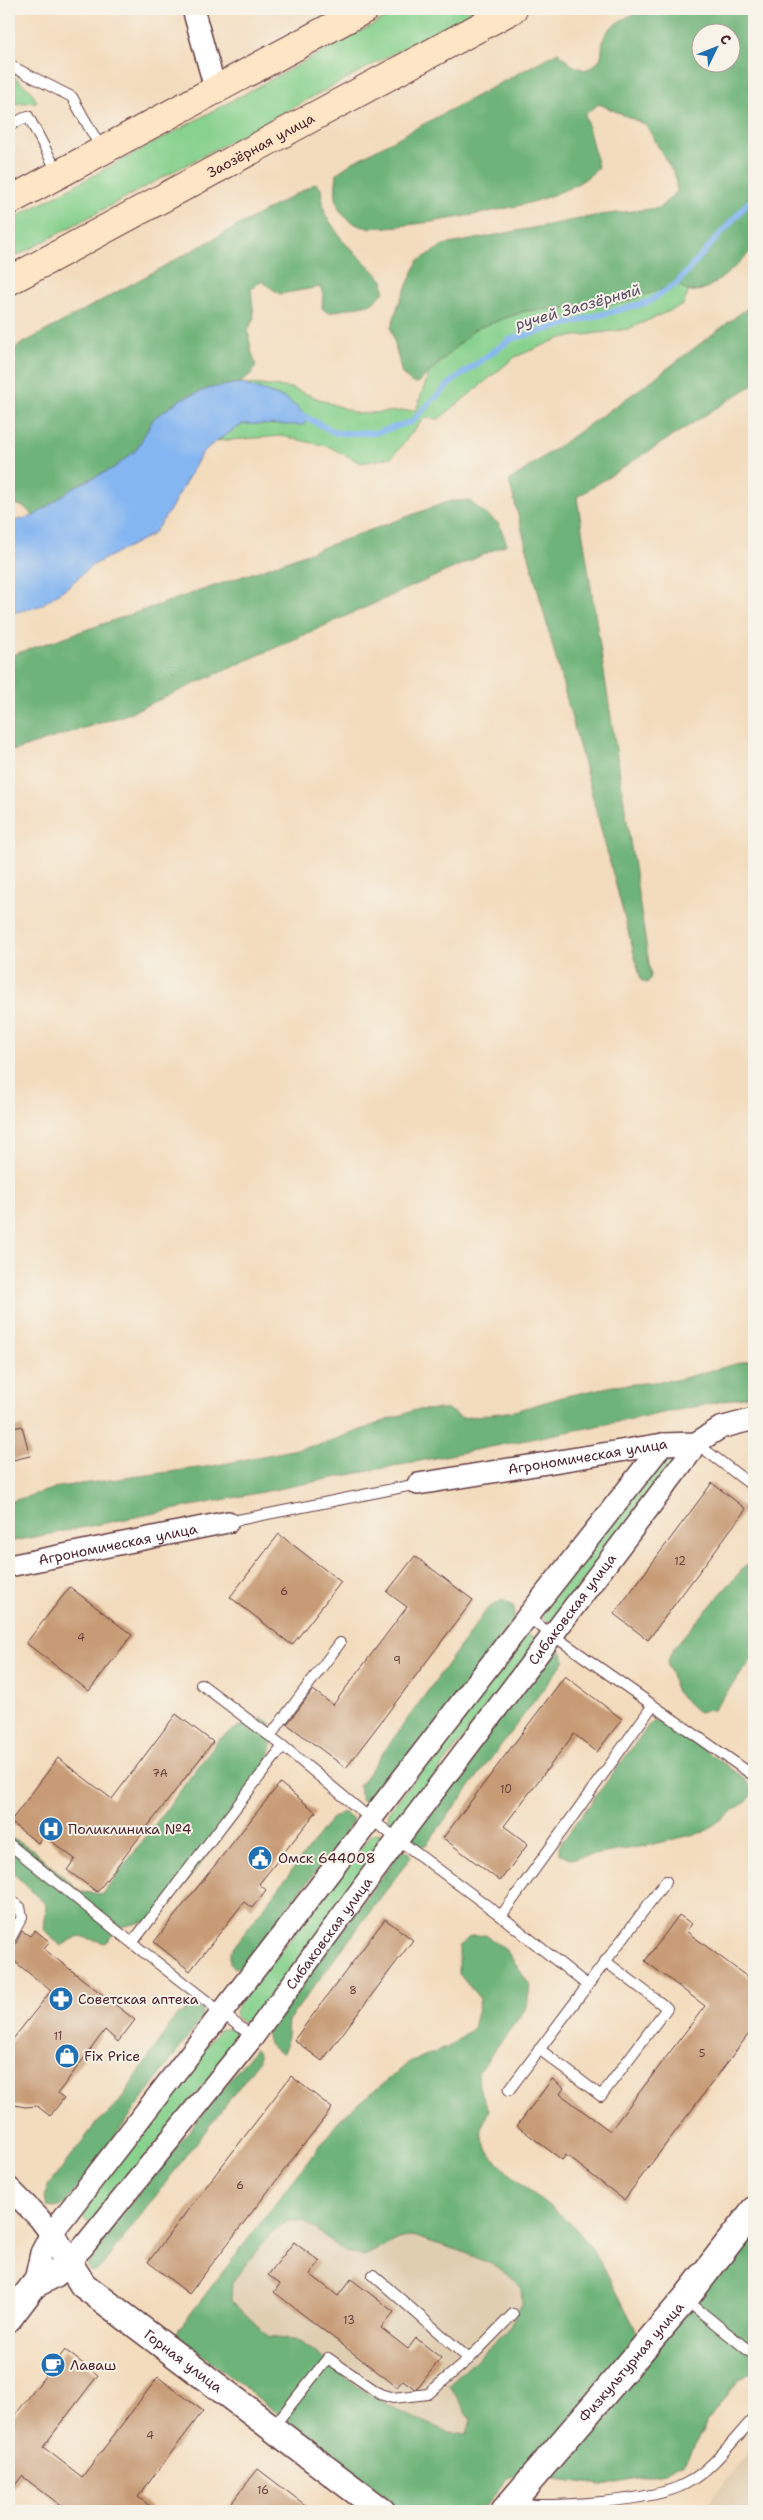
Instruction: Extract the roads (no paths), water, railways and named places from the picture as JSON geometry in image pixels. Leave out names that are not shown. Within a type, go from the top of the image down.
[{"type":"main road","points":[[9,201],[215,88],[365,9]]},
{"type":"main road","name":"Заозёрная улица","points":[[9,281],[513,9]]},
{"type":"street","points":[[193,9],[215,88]]},
{"type":"street","points":[[696,1443],[720,1428],[754,1419]]},
{"type":"street","name":"Агрономическая улица","points":[[418,1484],[663,1444],[696,1443]]},
{"type":"street","name":"Сибаковская улица","points":[[9,2318],[34,2286],[55,2274],[84,2246],[253,2037],[398,1839],[553,1636],[696,1443]]},
{"type":"street","name":"Сибаковская улица","points":[[34,2286],[36,2266],[51,2234],[527,1617],[663,1444]]},
{"type":"street","name":"Агрономическая улица","points":[[9,1566],[228,1522]]},
{"type":"street","name":"Горная улица","points":[[9,2188],[33,2211],[51,2234],[83,2285],[382,2511]]},
{"type":"street","name":"Физкультурная улица","points":[[507,2507],[685,2299],[754,2210]]},
{"type":"lane","points":[[9,65],[72,97],[102,151]]},
{"type":"lane","points":[[9,126],[28,116],[59,174]]},
{"type":"lane","points":[[696,1443],[754,1487]]},
{"type":"lane","points":[[228,1522],[418,1484]]},
{"type":"lane","points":[[527,1617],[754,1776]]},
{"type":"lane","points":[[270,1736],[340,1643]]},
{"type":"lane","points":[[201,1684],[283,1746],[372,1820],[500,1916],[587,1985]]},
{"type":"lane","points":[[500,1916],[653,1705]]},
{"type":"lane","points":[[132,1943],[283,1746]]},
{"type":"lane","points":[[9,1844],[253,2037]]},
{"type":"lane","points":[[509,2090],[666,1881]]},
{"type":"lane","points":[[9,1899],[20,1907],[22,1916],[9,1941]]},
{"type":"lane","points":[[539,2049],[601,2096],[668,2008],[605,1961]]},
{"type":"lane","points":[[373,2275],[469,2359]]},
{"type":"lane","points":[[685,2299],[754,2355]]},
{"type":"lane","points":[[273,2427],[328,2358],[380,2394],[393,2398],[428,2394],[469,2359],[513,2314]]},
{"type":"lane","points":[[507,2507],[546,2506],[644,2496],[684,2485],[710,2466],[754,2418]]},
{"type":"water","points":[[240,383],[287,399],[308,417],[304,425],[243,424],[216,441],[202,453],[170,510],[153,534],[91,566],[70,585],[40,606],[9,614],[9,522],[34,516],[76,486],[114,468],[136,450],[154,418],[183,398],[211,388]]},
{"type":"waterway","name":"ручей Заозёрный","points":[[302,415],[336,433],[375,433],[411,422],[450,383],[511,339],[648,302],[676,284],[754,196]]},
{"type":"place","name":"Поликлиника №4","points":[[51,1829]]},
{"type":"place","name":"Омск 644008","points":[[260,1858]]},
{"type":"place","name":"Советская аптека","points":[[61,1999]]},
{"type":"place","name":"Fix Price","points":[[67,2056]]},
{"type":"place","name":"Лаваш","points":[[53,2365]]}]
